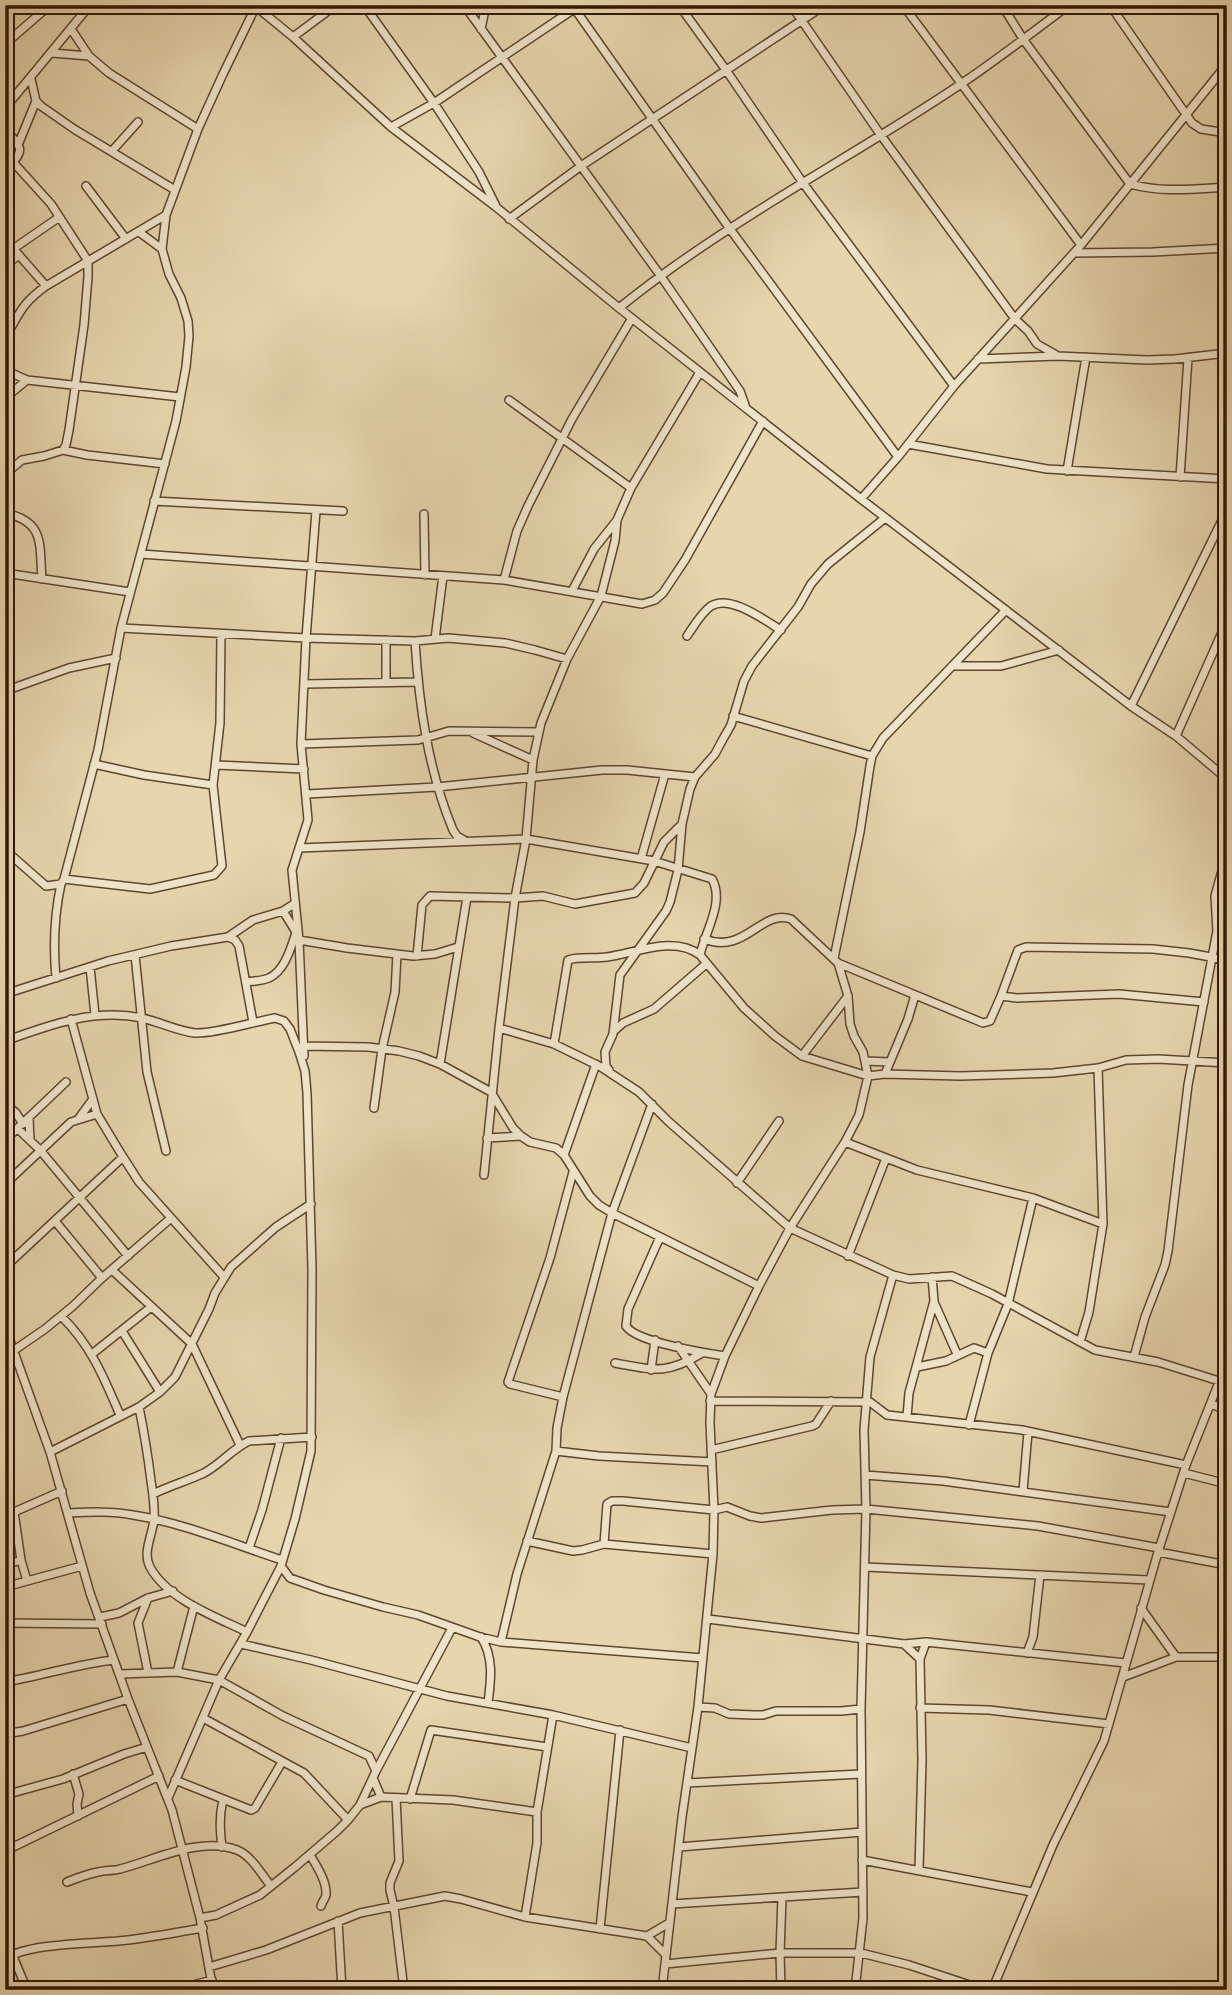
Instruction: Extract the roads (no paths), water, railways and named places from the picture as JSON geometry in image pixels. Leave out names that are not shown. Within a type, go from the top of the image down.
[{"type":"street","points":[[5,44],[50,5]]},
{"type":"street","points":[[5,108],[90,5]]},
{"type":"street","points":[[293,37],[336,5]]},
{"type":"street","points":[[364,5],[434,103],[479,172],[496,207]]},
{"type":"street","points":[[464,5],[660,275],[740,391],[746,408]]},
{"type":"street","points":[[481,29],[486,5]]},
{"type":"street","points":[[679,5],[803,183],[954,386]]},
{"type":"street","points":[[791,5],[880,134],[1015,319],[1037,344],[1058,356]]},
{"type":"street","points":[[509,219],[581,166],[825,5]]},
{"type":"street","points":[[903,5],[1082,245]]},
{"type":"street","points":[[1002,5],[1023,39],[1130,184],[1170,191],[1227,187]]},
{"type":"street","points":[[619,308],[660,275],[730,229],[961,84],[1069,5]]},
{"type":"street","points":[[1110,5],[1185,116],[1201,128],[1227,132]]},
{"type":"street","points":[[1218,5],[1227,18]]},
{"type":"street","points":[[56,978],[53,941],[55,911],[94,764],[121,628],[176,421],[188,346],[188,321],[162,249],[166,215],[198,129],[255,6],[391,127],[496,207],[885,518],[1131,706],[1176,736],[1227,779]]},
{"type":"street","points":[[391,127],[434,103],[503,58],[576,6],[652,120],[898,457]]},
{"type":"street","points":[[71,30],[89,56],[109,73],[198,129]]},
{"type":"street","points":[[52,53],[89,56]]},
{"type":"street","points":[[861,499],[954,386],[1082,245],[1227,64]]},
{"type":"street","points":[[18,145],[36,101],[31,79]]},
{"type":"street","points":[[36,101],[74,128],[175,190]]},
{"type":"street","points":[[112,151],[138,122]]},
{"type":"street","points":[[5,129],[20,150],[19,156],[5,170]]},
{"type":"street","points":[[13,162],[51,204],[88,261],[85,325],[69,430],[63,450]]},
{"type":"street","points":[[86,186],[126,239]]},
{"type":"street","points":[[5,338],[20,310],[30,298],[166,215]]},
{"type":"street","points":[[5,265],[16,252],[58,218]]},
{"type":"street","points":[[139,232],[162,249]]},
{"type":"street","points":[[5,239],[46,286]]},
{"type":"street","points":[[1074,253],[1227,248]]},
{"type":"street","points":[[504,580],[517,531],[528,506],[562,439],[632,318]]},
{"type":"street","points":[[978,359],[1058,356],[1147,360],[1227,353]]},
{"type":"street","points":[[1067,471],[1086,357]]},
{"type":"street","points":[[1180,477],[1188,358]]},
{"type":"street","points":[[5,370],[27,380],[180,397]]},
{"type":"street","points":[[572,591],[594,549],[617,520],[632,488],[700,372]]},
{"type":"street","points":[[5,420],[6,398],[27,380]]},
{"type":"street","points":[[509,400],[632,488]]},
{"type":"street","points":[[141,554],[504,580],[642,604],[663,593],[685,560],[763,421]]},
{"type":"street","points":[[908,444],[1067,471],[1227,479]]},
{"type":"street","points":[[5,474],[22,460],[63,450],[164,464]]},
{"type":"street","points":[[154,501],[343,511]]},
{"type":"street","points":[[1131,706],[1227,510]]},
{"type":"street","points":[[168,1798],[219,1680],[241,1644],[281,1563],[308,1470],[312,1437],[310,1143],[292,870],[308,820],[301,744],[316,511]]},
{"type":"street","points":[[5,513],[34,526],[42,579]]},
{"type":"street","points":[[424,514],[425,575]]},
{"type":"street","points":[[612,1074],[606,1066],[605,1052],[614,1031],[620,975],[670,902],[678,870],[682,824],[695,777],[719,747],[731,725],[744,681],[752,666],[798,607],[811,584],[828,564],[885,518]]},
{"type":"street","points":[[484,1175],[491,1092],[515,898],[526,839],[533,760],[541,723],[567,659],[601,596],[615,541],[617,520]]},
{"type":"street","points":[[5,573],[130,592]]},
{"type":"street","points":[[435,639],[443,576]]},
{"type":"street","points":[[687,636],[705,611],[723,602],[756,615],[780,630]]},
{"type":"street","points":[[662,1990],[708,1619],[714,1510],[711,1398],[725,1356],[759,1286],[790,1228],[845,1142],[859,1115],[869,1076],[863,1052],[850,1024],[848,996],[836,960],[872,756],[883,738],[1006,610]]},
{"type":"street","points":[[1176,736],[1227,621]]},
{"type":"street","points":[[121,628],[306,638],[415,641],[448,638],[505,643],[567,659]]},
{"type":"street","points":[[5,850],[46,886],[77,880],[150,889],[218,872],[222,860],[213,785],[220,723],[221,634]]},
{"type":"street","points":[[386,640],[386,682]]},
{"type":"street","points":[[415,641],[426,737],[437,786],[453,830],[465,841]]},
{"type":"street","points":[[951,666],[1001,666],[1059,650]]},
{"type":"street","points":[[5,691],[69,668],[116,658]]},
{"type":"street","points":[[305,684],[418,682]]},
{"type":"street","points":[[733,716],[872,756]]},
{"type":"street","points":[[301,744],[418,740],[449,731],[539,732]]},
{"type":"street","points":[[470,732],[533,760]]},
{"type":"street","points":[[94,764],[213,785]]},
{"type":"street","points":[[216,765],[304,769]]},
{"type":"street","points":[[306,794],[437,786],[602,769],[695,777]]},
{"type":"street","points":[[641,859],[665,774]]},
{"type":"street","points":[[1134,1357],[1144,1317],[1168,1251],[1192,1060],[1217,931],[1215,896],[1225,860],[1222,802]]},
{"type":"street","points":[[417,956],[422,905],[430,896],[543,896],[575,904],[635,893],[644,883],[664,842],[682,824]]},
{"type":"street","points":[[299,848],[526,839],[654,861],[712,879],[715,884],[714,912],[700,955]]},
{"type":"street","points":[[67,867],[77,880]]},
{"type":"street","points":[[440,1064],[467,897]]},
{"type":"street","points":[[5,982],[7,994],[135,955],[228,937],[253,920],[283,911],[294,904]]},
{"type":"street","points":[[283,911],[297,933],[397,954],[435,954],[458,947]]},
{"type":"street","points":[[704,939],[716,943],[736,941],[773,919],[785,917],[791,919],[836,960],[983,1023],[989,1021],[1002,996],[1018,950],[1026,947],[1153,949],[1227,960]]},
{"type":"street","points":[[246,982],[268,978],[277,972],[297,933]]},
{"type":"street","points":[[228,937],[235,940],[239,946],[253,1022]]},
{"type":"street","points":[[554,1044],[568,960],[682,946],[691,948],[700,955],[744,1008],[802,1056],[869,1076],[885,1073],[960,1076],[1053,1073],[1098,1068],[1126,1060],[1227,1063]]},
{"type":"street","points":[[374,1108],[382,1049],[395,992],[397,954]]},
{"type":"street","points":[[135,955],[147,1072],[166,1151]]},
{"type":"street","points":[[614,1031],[623,1023],[654,1009],[706,964]]},
{"type":"street","points":[[90,967],[95,1015]]},
{"type":"street","points":[[1002,996],[1017,998],[1119,994],[1204,1002]]},
{"type":"street","points":[[885,1073],[915,995]]},
{"type":"street","points":[[802,1056],[848,996]]},
{"type":"street","points":[[5,1041],[71,1019],[95,1015],[142,1018],[192,1032],[214,1031],[275,1018],[284,1021],[290,1030],[304,1071]]},
{"type":"street","points":[[71,1019],[97,1114],[139,1182],[224,1277]]},
{"type":"street","points":[[499,1028],[554,1044],[596,1064],[639,1092],[669,1122],[790,1228],[892,1275],[909,1279],[952,1276],[1095,1350],[1158,1362],[1219,1381]]},
{"type":"street","points":[[303,1046],[382,1049],[419,1056],[440,1064],[491,1092],[513,1128],[521,1136],[530,1142],[556,1148],[564,1155],[573,1172],[599,1205],[759,1286]]},
{"type":"street","points":[[866,1061],[889,1062]]},
{"type":"street","points":[[564,1155],[596,1064]]},
{"type":"street","points":[[1080,1342],[1089,1312],[1103,1224],[1098,1068]]},
{"type":"street","points":[[5,1140],[66,1082]]},
{"type":"street","points":[[78,1119],[93,1099]]},
{"type":"street","points":[[5,1102],[16,1113],[20,1127],[30,1140],[128,1256]]},
{"type":"street","points":[[501,1642],[517,1574],[556,1451],[563,1397],[612,1213],[652,1104]]},
{"type":"street","points":[[16,1113],[31,1117]]},
{"type":"street","points":[[5,1184],[71,1122],[97,1114]]},
{"type":"street","points":[[30,1140],[31,1117]]},
{"type":"street","points":[[737,1183],[779,1121]]},
{"type":"street","points":[[487,1138],[521,1136]]},
{"type":"street","points":[[845,1142],[917,1170],[1033,1198],[1103,1224]]},
{"type":"street","points":[[5,1267],[123,1157]]},
{"type":"street","points":[[848,1256],[886,1158]]},
{"type":"street","points":[[563,1397],[508,1382],[550,1258],[573,1172]]},
{"type":"street","points":[[969,1425],[988,1353],[1008,1304],[1033,1198]]},
{"type":"street","points":[[50,1452],[138,1407],[160,1392],[175,1377],[231,1267],[276,1227],[311,1204]]},
{"type":"street","points":[[13,1351],[61,1316],[171,1218]]},
{"type":"street","points":[[55,1221],[102,1278]]},
{"type":"street","points":[[660,1237],[628,1309],[625,1326],[641,1337],[702,1353],[725,1356]]},
{"type":"street","points":[[112,1270],[192,1344],[240,1445]]},
{"type":"street","points":[[855,1990],[861,1953],[863,1892],[861,1709],[866,1402],[870,1357],[892,1275]]},
{"type":"street","points":[[907,1417],[909,1393],[933,1301],[932,1277]]},
{"type":"street","points":[[933,1301],[957,1354]]},
{"type":"street","points":[[92,1354],[151,1307]]},
{"type":"street","points":[[61,1316],[92,1354],[120,1415]]},
{"type":"street","points":[[5,1327],[50,1452],[82,1566],[114,1660],[168,1798],[201,1917],[213,1990]]},
{"type":"street","points":[[122,1331],[160,1392]]},
{"type":"street","points":[[651,1370],[655,1340]]},
{"type":"street","points":[[678,1346],[711,1398]]},
{"type":"street","points":[[916,1367],[946,1361],[974,1348],[988,1353]]},
{"type":"street","points":[[615,1363],[651,1370],[667,1369],[702,1353]]},
{"type":"street","points":[[992,1990],[1032,1892],[1097,1759],[1110,1724],[1158,1550],[1185,1469],[1227,1362]]},
{"type":"street","points":[[711,1398],[870,1402],[887,1415],[1028,1432],[1185,1469],[1227,1484]]},
{"type":"street","points":[[711,1450],[812,1426],[831,1401]]},
{"type":"street","points":[[1212,1404],[1227,1410]]},
{"type":"street","points":[[138,1407],[153,1494],[154,1519],[148,1550],[149,1565],[173,1591],[194,1606],[247,1632]]},
{"type":"street","points":[[1023,1490],[1028,1432]]},
{"type":"street","points":[[153,1494],[204,1472],[249,1441],[312,1437]]},
{"type":"street","points":[[248,1548],[262,1510],[281,1438]]},
{"type":"street","points":[[556,1451],[599,1457],[712,1462]]},
{"type":"street","points":[[865,1475],[943,1480],[1171,1512]]},
{"type":"street","points":[[5,1516],[62,1491]]},
{"type":"street","points":[[604,1544],[607,1504],[623,1501],[714,1510],[726,1507],[761,1518],[832,1510],[866,1510],[1051,1527],[1226,1563]]},
{"type":"street","points":[[14,1512],[27,1581]]},
{"type":"street","points":[[69,1513],[106,1512],[154,1519],[248,1548],[281,1563],[290,1578],[501,1642],[703,1658]]},
{"type":"street","points":[[527,1541],[573,1551],[604,1544],[713,1554]]},
{"type":"street","points":[[5,1565],[21,1560]]},
{"type":"street","points":[[5,1587],[82,1566]]},
{"type":"street","points":[[865,1567],[1149,1580]]},
{"type":"street","points":[[1027,1653],[1033,1637],[1040,1575]]},
{"type":"street","points":[[5,1623],[101,1621],[148,1598],[173,1591]]},
{"type":"street","points":[[148,1598],[138,1623],[148,1673]]},
{"type":"street","points":[[177,1672],[194,1606]]},
{"type":"street","points":[[1142,1608],[1176,1657]]},
{"type":"street","points":[[708,1619],[904,1644],[926,1642],[1126,1663]]},
{"type":"street","points":[[201,1917],[216,1915],[260,1895],[348,1820],[360,1805],[452,1628]]},
{"type":"street","points":[[480,1637],[490,1656],[488,1703]]},
{"type":"street","points":[[919,1870],[922,1760],[920,1659],[926,1642]]},
{"type":"street","points":[[241,1644],[447,1696],[553,1715],[692,1748]]},
{"type":"street","points":[[904,1644],[920,1659]]},
{"type":"street","points":[[1123,1677],[1176,1657],[1227,1657]]},
{"type":"street","points":[[5,1682],[88,1663],[114,1660]]},
{"type":"street","points":[[120,1674],[177,1672],[219,1680],[283,1716],[369,1756],[381,1797]]},
{"type":"street","points":[[5,1734],[128,1699]]},
{"type":"street","points":[[698,1707],[754,1716],[776,1711],[861,1709]]},
{"type":"street","points":[[920,1708],[989,1710],[1110,1724]]},
{"type":"street","points":[[526,1917],[537,1843],[537,1812],[553,1715]]},
{"type":"street","points":[[203,1718],[304,1773],[348,1820]]},
{"type":"street","points":[[410,1799],[431,1730],[547,1747]]},
{"type":"street","points":[[600,1929],[620,1730]]},
{"type":"street","points":[[5,1795],[63,1779],[147,1747]]},
{"type":"street","points":[[175,1780],[251,1810],[255,1808],[282,1762]]},
{"type":"street","points":[[687,1783],[861,1773]]},
{"type":"street","points":[[74,1774],[79,1794],[78,1816]]},
{"type":"street","points":[[5,1851],[159,1776]]},
{"type":"street","points":[[360,1805],[381,1797],[468,1801],[537,1812]]},
{"type":"street","points":[[396,1798],[399,1861],[390,1890],[404,1990]]},
{"type":"street","points":[[222,1847],[220,1811],[223,1800]]},
{"type":"street","points":[[679,1847],[862,1832]]},
{"type":"street","points":[[67,1882],[98,1872],[117,1871],[164,1854],[210,1846],[238,1850],[246,1855],[271,1886]]},
{"type":"street","points":[[310,1855],[320,1871],[326,1894],[321,1906]]},
{"type":"street","points":[[862,1860],[1032,1892]]},
{"type":"street","points":[[672,1904],[863,1892]]},
{"type":"street","points":[[209,1967],[266,1950],[360,1913],[445,1896],[526,1917],[648,1936],[666,1955]]},
{"type":"street","points":[[781,1990],[782,1898]]},
{"type":"street","points":[[338,1922],[342,1990]]},
{"type":"street","points":[[648,1936],[669,1923]]},
{"type":"street","points":[[5,1959],[13,1954],[51,1947],[127,1940],[203,1928]]},
{"type":"street","points":[[5,1937],[27,1990]]},
{"type":"street","points":[[665,1964],[780,1954],[861,1953],[909,1965],[985,1990]]},
{"type":"street","points":[[174,1990],[212,1980]]}]
